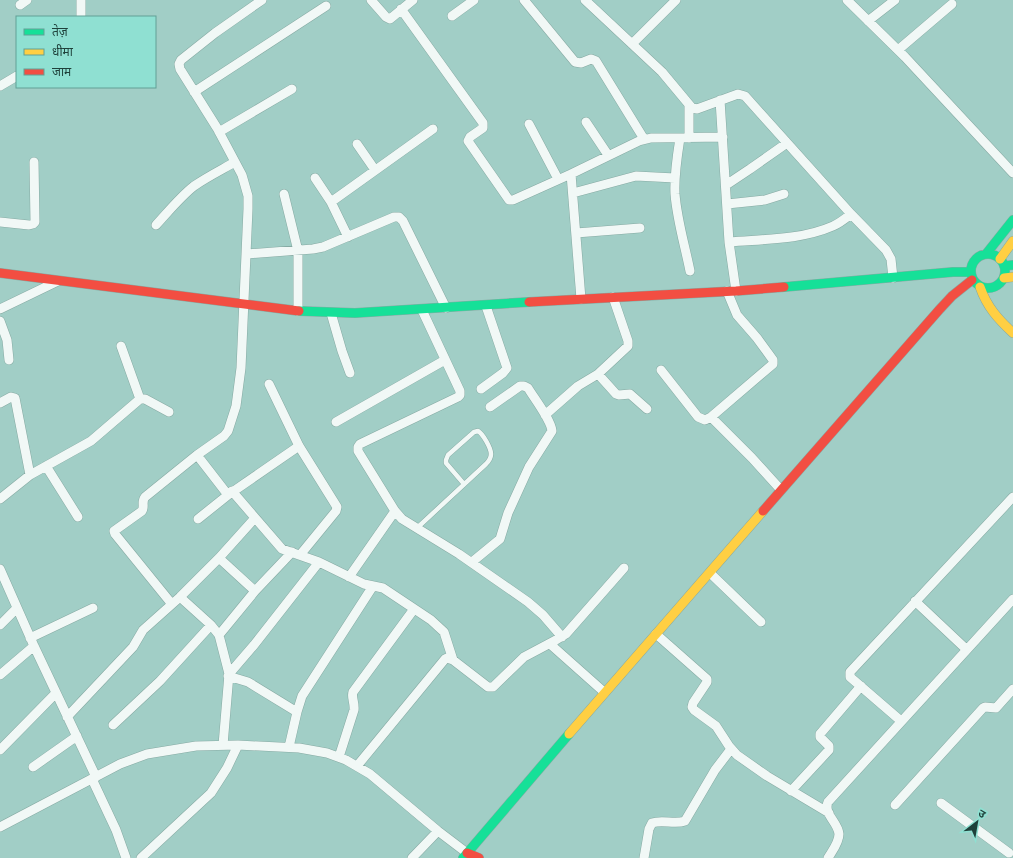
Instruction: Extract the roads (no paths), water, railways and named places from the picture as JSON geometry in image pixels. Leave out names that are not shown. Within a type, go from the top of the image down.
[{"type":"main road","points":[[986,254],[1013,220]]},
{"type":"main road","points":[[980,287],[990,289],[1008,278],[1005,272],[1006,264],[1013,241]]},
{"type":"main road","points":[[465,856],[604,692],[710,573],[939,310],[971,276],[973,262],[980,255],[986,254],[996,256],[1006,264]]},
{"type":"main road","points":[[0,273],[243,305],[298,311],[355,313],[732,291],[954,272],[971,276],[980,287],[988,308],[994,316],[1013,333]]},
{"type":"main road","points":[[990,289],[1002,311],[1013,322]]},
{"type":"main road","points":[[465,856],[479,858]]},
{"type":"street","points":[[81,0],[81,16]]},
{"type":"street","points":[[171,603],[114,531],[142,511],[144,508],[143,501],[145,498],[197,455],[224,436],[228,431],[234,412],[241,368],[243,305],[247,254],[248,196],[245,184],[235,162],[219,132],[178,64],[215,33],[262,0]]},
{"type":"street","points":[[371,0],[389,18],[413,0]]},
{"type":"street","points":[[452,16],[474,0]]},
{"type":"street","points":[[524,0],[575,62],[581,63],[591,59],[596,62],[644,139]]},
{"type":"street","points":[[632,44],[676,0]]},
{"type":"street","points":[[847,0],[898,50],[1013,173]]},
{"type":"street","points":[[868,21],[895,0]]},
{"type":"street","points":[[587,1],[662,72],[690,106],[697,109],[735,94],[742,94],[851,214],[888,252],[891,259],[894,278]]},
{"type":"street","points":[[898,50],[952,4]]},
{"type":"street","points":[[194,92],[326,6]]},
{"type":"street","points":[[401,9],[483,123],[483,128],[470,137],[468,141],[509,200],[513,200],[571,174],[644,139],[723,137]]},
{"type":"street","points":[[0,86],[16,77]]},
{"type":"street","points":[[219,132],[292,89]]},
{"type":"street","points":[[661,370],[698,417],[704,420],[711,417],[774,362],[757,338],[737,315],[732,291],[720,100]]},
{"type":"street","points":[[690,106],[690,138]]},
{"type":"street","points":[[586,122],[608,155]]},
{"type":"street","points":[[529,124],[558,179]]},
{"type":"street","points":[[331,202],[433,129]]},
{"type":"street","points":[[680,138],[675,178],[678,214],[690,271]]},
{"type":"street","points":[[726,185],[750,170],[787,143]]},
{"type":"street","points":[[358,144],[375,170]]},
{"type":"street","points":[[0,222],[29,225],[35,222],[34,162]]},
{"type":"street","points":[[156,225],[194,186],[235,162]]},
{"type":"street","points":[[571,174],[581,299]]},
{"type":"street","points":[[573,193],[636,176],[675,178]]},
{"type":"street","points":[[314,178],[331,202],[348,237]]},
{"type":"street","points":[[284,194],[298,251],[298,311]]},
{"type":"street","points":[[727,204],[765,200],[784,194]]},
{"type":"street","points":[[729,242],[793,237],[808,234],[834,226],[851,214]]},
{"type":"street","points":[[247,254],[298,251],[323,247],[397,216],[401,218],[446,308]]},
{"type":"street","points":[[576,233],[640,228]]},
{"type":"street","points":[[0,309],[58,281]]},
{"type":"street","points":[[545,415],[578,386],[598,374],[626,348],[628,338],[613,297]]},
{"type":"street","points":[[480,389],[504,373],[507,368],[486,306]]},
{"type":"street","points":[[422,310],[460,390],[459,396],[360,444],[358,451],[395,511],[402,519],[472,562],[535,608],[562,637]]},
{"type":"street","points":[[331,313],[350,373]]},
{"type":"street","points":[[0,321],[7,340],[8,360]]},
{"type":"street","points":[[121,346],[140,399]]},
{"type":"street","points":[[336,422],[445,360]]},
{"type":"street","points":[[598,374],[616,394],[630,394],[647,409]]},
{"type":"street","points":[[219,636],[255,591],[296,554],[336,511],[337,507],[299,446],[269,384]]},
{"type":"street","points":[[472,562],[501,537],[508,513],[529,466],[552,431],[552,427],[545,415],[528,388],[524,386],[520,386],[490,407]]},
{"type":"street","points":[[0,403],[11,397],[14,398],[30,475]]},
{"type":"street","points":[[0,499],[30,475],[91,441],[140,399],[145,399],[169,412]]},
{"type":"street","points":[[711,417],[752,458],[781,490]]},
{"type":"street","points":[[198,519],[230,493],[299,446]]},
{"type":"street","points":[[197,455],[230,493],[255,518],[279,547],[319,562],[364,584],[388,591],[431,620],[444,632],[453,660]]},
{"type":"street","points":[[46,466],[78,517]]},
{"type":"street","points":[[901,721],[850,677],[850,672],[1013,497]]},
{"type":"street","points":[[349,577],[395,511]]},
{"type":"street","points":[[67,717],[132,647],[144,630],[219,558],[255,518]]},
{"type":"street","points":[[219,558],[255,591]]},
{"type":"street","points":[[229,675],[319,562]]},
{"type":"street","points":[[357,766],[442,661],[447,658],[453,660],[486,686],[491,688],[524,657],[562,637],[624,568]]},
{"type":"street","points":[[0,569],[3,584],[17,608],[77,736],[126,858]]},
{"type":"street","points":[[710,573],[761,622]]},
{"type":"street","points":[[289,747],[299,703],[307,687],[373,586]]},
{"type":"street","points":[[180,597],[212,624],[219,636],[229,675],[223,746]]},
{"type":"street","points":[[828,858],[837,843],[839,835],[826,807],[830,799],[1013,599]]},
{"type":"street","points":[[915,601],[966,649]]},
{"type":"street","points":[[0,626],[17,608]]},
{"type":"street","points":[[0,675],[32,642],[93,608]]},
{"type":"street","points":[[339,757],[354,710],[352,696],[353,692],[414,609]]},
{"type":"street","points":[[114,725],[160,681],[212,624]]},
{"type":"street","points":[[656,634],[707,679],[707,682],[693,703],[692,707],[716,726],[731,749],[737,755],[768,776],[829,814]]},
{"type":"street","points":[[550,644],[604,692]]},
{"type":"street","points":[[229,675],[248,682],[297,712]]},
{"type":"street","points":[[791,791],[829,750],[830,746],[820,737],[820,734],[861,686]]},
{"type":"street","points":[[895,805],[983,708],[996,708],[1013,689]]},
{"type":"street","points":[[0,750],[56,693]]},
{"type":"street","points":[[33,767],[77,736]]},
{"type":"street","points":[[141,858],[211,793],[227,768],[238,745]]},
{"type":"street","points":[[0,827],[120,764],[147,754],[196,746],[238,745],[289,747],[328,753],[357,766],[370,774],[438,831],[465,856]]},
{"type":"street","points":[[644,858],[649,829],[652,823],[661,821],[685,821],[715,770],[731,749]]},
{"type":"street","points":[[942,803],[1010,852]]},
{"type":"street","points":[[412,858],[438,831]]},
{"type":"lane","points":[[416,528],[486,464],[491,456],[491,451],[478,431],[474,432],[451,452],[446,460],[446,463],[464,484]]}]
